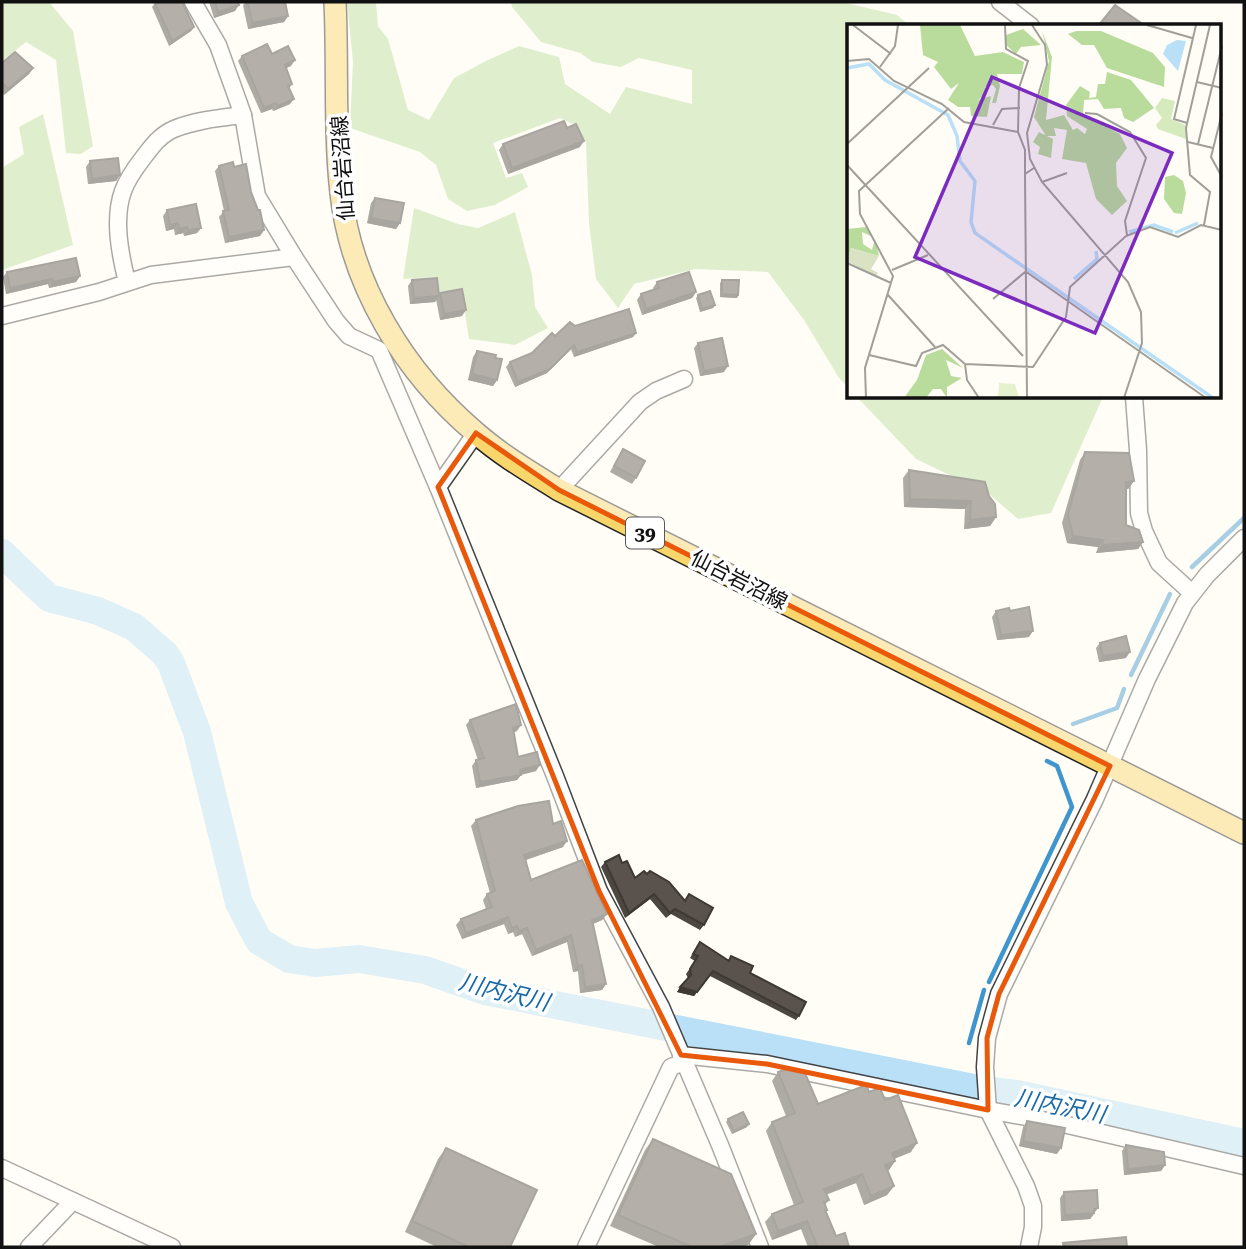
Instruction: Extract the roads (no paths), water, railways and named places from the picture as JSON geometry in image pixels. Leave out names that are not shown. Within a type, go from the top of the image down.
[{"type":"main road","name":"仙台岩沼線","points":[[335,2],[338,152],[342,200],[350,240],[365,282],[401,351],[429,387],[476,433],[559,490],[1244,833]]},
{"type":"street","points":[[193,2],[218,46],[243,115],[257,196],[336,321],[349,336],[379,350],[438,487],[599,891],[660,1007],[720,1145],[760,1247]]},
{"type":"street","points":[[1000,2],[1028,24]]},
{"type":"street","points":[[127,282],[120,248],[119,219],[123,191],[138,164],[155,141],[173,130],[200,121],[243,115]]},
{"type":"street","points":[[2,316],[99,292],[127,282],[181,271],[294,257]]},
{"type":"street","points":[[559,490],[640,402],[656,391],[684,379]]},
{"type":"street","points":[[1134,399],[1139,513],[1144,531],[1159,564],[1192,593]]},
{"type":"street","points":[[438,487],[476,433]]},
{"type":"street","points":[[1028,1247],[1033,1227],[1033,1206],[988,1107],[985,1075],[987,1038],[999,994],[1110,766],[1147,680],[1185,603],[1207,575],[1244,538]]},
{"type":"street","points":[[681,1054],[767,1064],[988,1107],[1244,1166]]},
{"type":"street","points":[[586,1247],[671,1067],[681,1054]]},
{"type":"street","points":[[2,1168],[172,1247]]},
{"type":"street","points":[[29,1247],[73,1201]]},
{"type":"waterway","points":[[1192,567],[1244,518]]},
{"type":"waterway","name":"川内沢川","points":[[2,553],[49,598],[98,611],[134,627],[165,654],[171,663],[197,732],[239,903],[259,941],[289,959],[315,963],[359,959],[425,970],[485,991],[984,1090],[1017,1094],[1244,1143]]},
{"type":"waterway","points":[[1131,675],[1170,594]]},
{"type":"waterway","points":[[1073,724],[1117,708],[1124,689]]},
{"type":"waterway","points":[[989,982],[1072,807],[1057,766],[1047,761]]},
{"type":"waterway","points":[[969,1043],[984,990]]},
{"type":"waterway","points":[[970,1077],[971,1087]]}]
